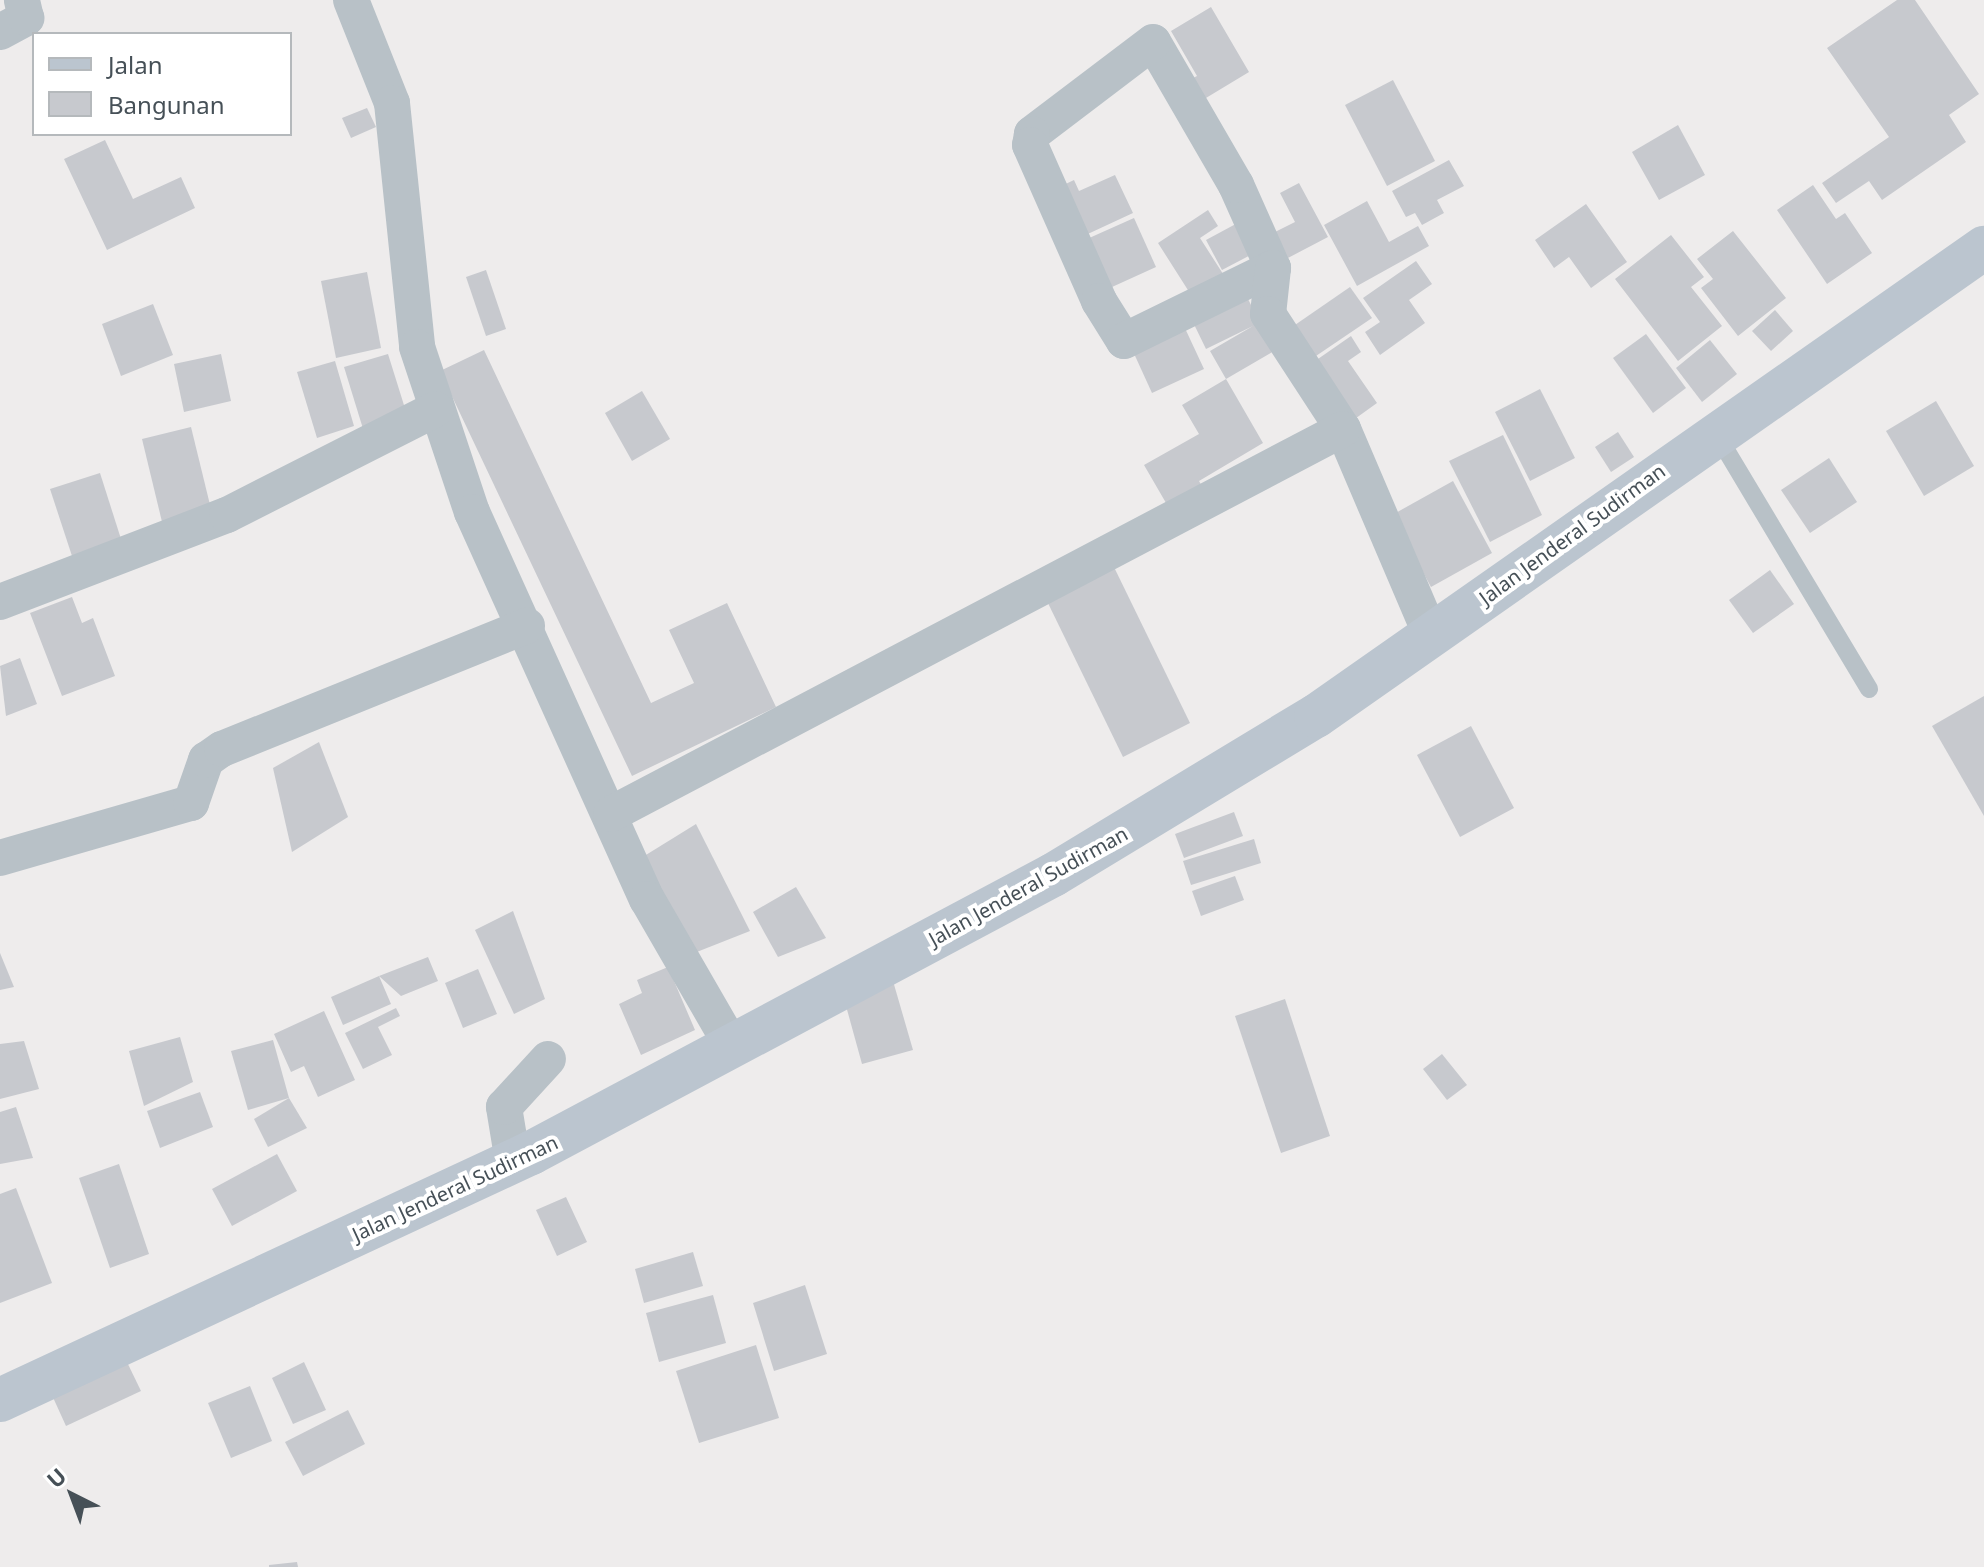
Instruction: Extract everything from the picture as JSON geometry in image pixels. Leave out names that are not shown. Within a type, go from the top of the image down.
[{"type":"main road","name":"Jalan Jenderal Sudirman","points":[[0,1400],[513,1162],[1067,867],[1229,772],[1431,635],[1716,432],[1984,248]]},
{"type":"street","points":[[0,32],[26,18],[22,0]]},
{"type":"street","points":[[351,0],[401,144],[423,413],[527,626],[647,899],[732,1046]]},
{"type":"street","points":[[1273,268],[1124,341],[1093,287],[1030,145],[1032,134],[1153,42],[1236,185],[1273,268],[1268,314],[1343,429],[1431,635]]},
{"type":"street","points":[[0,602],[227,515],[423,413]]},
{"type":"street","points":[[611,814],[1343,429]]},
{"type":"street","points":[[0,858],[191,803],[206,760],[222,749],[527,626]]},
{"type":"street","points":[[513,1162],[504,1107],[548,1059]]},
{"type":"lane","points":[[1716,432],[1869,689]]},
{"type":"building","points":[[1897,0],[1915,0],[1979,94],[1949,115],[1966,142],[1882,200],[1869,181],[1836,203],[1822,183],[1889,137],[1827,48]]},
{"type":"building","points":[[1211,7],[1249,72],[1201,101],[1189,80],[1197,76],[1171,31]]},
{"type":"building","points":[[1393,80],[1435,161],[1387,186],[1345,105]]},
{"type":"building","points":[[367,108],[376,127],[351,138],[342,118]]},
{"type":"building","points":[[1678,125],[1705,175],[1659,200],[1632,152]]},
{"type":"building","points":[[105,140],[133,199],[181,177],[195,208],[107,250],[64,159]]},
{"type":"building","points":[[1449,160],[1464,186],[1437,200],[1444,213],[1422,225],[1415,213],[1406,217],[1392,191]]},
{"type":"building","points":[[1115,175],[1133,213],[1077,239],[1053,190],[1074,180],[1079,191]]},
{"type":"building","points":[[1299,183],[1328,237],[1286,259],[1273,233],[1295,222],[1280,193]]},
{"type":"building","points":[[1813,185],[1836,219],[1845,213],[1872,253],[1827,284],[1777,210]]},
{"type":"building","points":[[1367,201],[1389,242],[1418,226],[1429,246],[1357,286],[1324,225]]},
{"type":"building","points":[[1586,204],[1627,262],[1591,288],[1569,257],[1554,268],[1535,240]]},
{"type":"building","points":[[1208,210],[1218,226],[1200,238],[1225,277],[1193,298],[1158,243]]},
{"type":"building","points":[[1134,218],[1156,267],[1101,292],[1078,243]]},
{"type":"building","points":[[1245,219],[1262,249],[1222,270],[1206,240]]},
{"type":"building","points":[[1733,231],[1786,298],[1738,336],[1701,288],[1713,279],[1697,259]]},
{"type":"building","points":[[1671,235],[1704,277],[1691,287],[1722,326],[1678,361],[1615,279]]},
{"type":"building","points":[[1416,261],[1432,284],[1409,300],[1425,323],[1380,355],[1365,332],[1380,322],[1363,298]]},
{"type":"building","points":[[486,270],[506,329],[486,336],[466,277]]},
{"type":"building","points":[[367,272],[381,348],[336,358],[321,281]]},
{"type":"building","points":[[1242,287],[1274,351],[1226,379],[1210,351],[1253,326],[1206,349],[1189,314]]},
{"type":"building","points":[[1350,287],[1372,318],[1313,358],[1292,327]]},
{"type":"building","points":[[153,304],[173,355],[121,376],[102,324]]},
{"type":"building","points":[[1775,310],[1793,331],[1771,351],[1752,331]]},
{"type":"building","points":[[1183,324],[1204,369],[1152,393],[1131,347]]},
{"type":"building","points":[[1646,334],[1686,388],[1653,413],[1613,358]]},
{"type":"building","points":[[1351,336],[1361,352],[1348,361],[1377,403],[1345,426],[1305,368]]},
{"type":"building","points":[[1710,340],[1737,374],[1702,402],[1676,368]]},
{"type":"building","points":[[484,350],[651,703],[694,683],[669,630],[727,603],[776,707],[632,776],[440,371]]},
{"type":"building","points":[[221,354],[231,401],[184,412],[174,364]]},
{"type":"building","points":[[388,354],[408,418],[364,432],[344,367]]},
{"type":"building","points":[[335,361],[354,426],[317,438],[297,372]]},
{"type":"building","points":[[1226,379],[1263,443],[1199,481],[1207,495],[1173,515],[1144,465],[1199,434],[1182,405]]},
{"type":"building","points":[[1540,389],[1575,458],[1530,481],[1495,412]]},
{"type":"building","points":[[642,391],[670,439],[632,461],[605,413]]},
{"type":"building","points":[[1936,401],[1974,466],[1924,496],[1886,431]]},
{"type":"building","points":[[191,427],[212,513],[163,526],[142,439]]},
{"type":"building","points":[[1618,432],[1634,457],[1611,472],[1595,447]]},
{"type":"building","points":[[1503,435],[1542,515],[1490,542],[1449,461]]},
{"type":"building","points":[[1829,458],[1857,502],[1810,533],[1781,490]]},
{"type":"building","points":[[100,473],[121,539],[72,556],[50,489]]},
{"type":"building","points":[[1453,481],[1492,553],[1431,587],[1392,515]]},
{"type":"building","points":[[1112,563],[1190,723],[1123,757],[1045,597]]},
{"type":"building","points":[[1770,570],[1794,604],[1753,633],[1729,600]]},
{"type":"building","points":[[72,597],[82,623],[93,618],[115,676],[62,696],[30,613]]},
{"type":"building","points":[[20,658],[37,704],[6,716],[0,666]]},
{"type":"building","points":[[1984,696],[1984,816],[1932,726]]},
{"type":"building","points":[[1471,726],[1514,808],[1460,837],[1417,755]]},
{"type":"building","points":[[319,742],[348,817],[292,852],[273,768]]},
{"type":"building","points":[[1234,812],[1243,836],[1184,858],[1175,834]]},
{"type":"building","points":[[696,824],[750,931],[679,959],[641,858]]},
{"type":"building","points":[[1254,839],[1261,863],[1191,885],[1183,861]]},
{"type":"building","points":[[1235,876],[1244,900],[1201,916],[1192,891]]},
{"type":"building","points":[[796,887],[826,938],[778,957],[753,912]]},
{"type":"building","points":[[513,911],[545,999],[514,1014],[475,930]]},
{"type":"building","points":[[0,953],[14,987],[0,990]]},
{"type":"building","points":[[428,957],[438,981],[401,996],[379,976]]},
{"type":"building","points":[[668,967],[695,1030],[641,1055],[619,1004],[642,993],[637,980]]},
{"type":"building","points":[[478,969],[497,1014],[463,1028],[445,983]]},
{"type":"building","points":[[379,976],[391,1004],[343,1025],[331,997]]},
{"type":"building","points":[[893,981],[913,1050],[862,1064],[843,995]]},
{"type":"building","points":[[1285,999],[1330,1136],[1281,1153],[1235,1016]]},
{"type":"building","points":[[396,1008],[400,1016],[378,1027],[392,1055],[363,1069],[345,1033]]},
{"type":"building","points":[[324,1011],[355,1080],[318,1097],[304,1066],[291,1072],[274,1034]]},
{"type":"building","points":[[180,1037],[193,1082],[144,1106],[129,1051]]},
{"type":"building","points":[[273,1040],[289,1098],[248,1110],[231,1051]]},
{"type":"building","points":[[24,1041],[39,1089],[0,1099],[0,1044]]},
{"type":"building","points":[[1442,1054],[1467,1085],[1447,1100],[1423,1069]]},
{"type":"building","points":[[200,1092],[213,1127],[160,1148],[147,1111]]},
{"type":"building","points":[[289,1098],[307,1128],[268,1147],[254,1119]]},
{"type":"building","points":[[16,1107],[33,1158],[0,1164],[0,1112]]},
{"type":"building","points":[[277,1154],[297,1191],[232,1226],[212,1189]]},
{"type":"building","points":[[119,1164],[149,1254],[110,1268],[79,1178]]},
{"type":"building","points":[[16,1188],[52,1283],[0,1303],[0,1194]]},
{"type":"building","points":[[566,1197],[587,1242],[557,1256],[536,1210]]},
{"type":"building","points":[[693,1252],[703,1286],[644,1303],[635,1269]]},
{"type":"building","points":[[805,1285],[827,1354],[774,1371],[753,1303]]},
{"type":"building","points":[[713,1295],[726,1343],[659,1362],[646,1313]]},
{"type":"building","points":[[756,1345],[779,1418],[699,1443],[676,1371]]},
{"type":"building","points":[[125,1358],[141,1391],[66,1426],[51,1393]]},
{"type":"building","points":[[304,1362],[326,1410],[293,1424],[272,1378]]},
{"type":"building","points":[[250,1386],[272,1441],[231,1458],[208,1403]]},
{"type":"building","points":[[348,1410],[365,1444],[303,1476],[285,1442]]},
{"type":"building","points":[[297,1562],[298,1567],[269,1567],[269,1565]]}]
